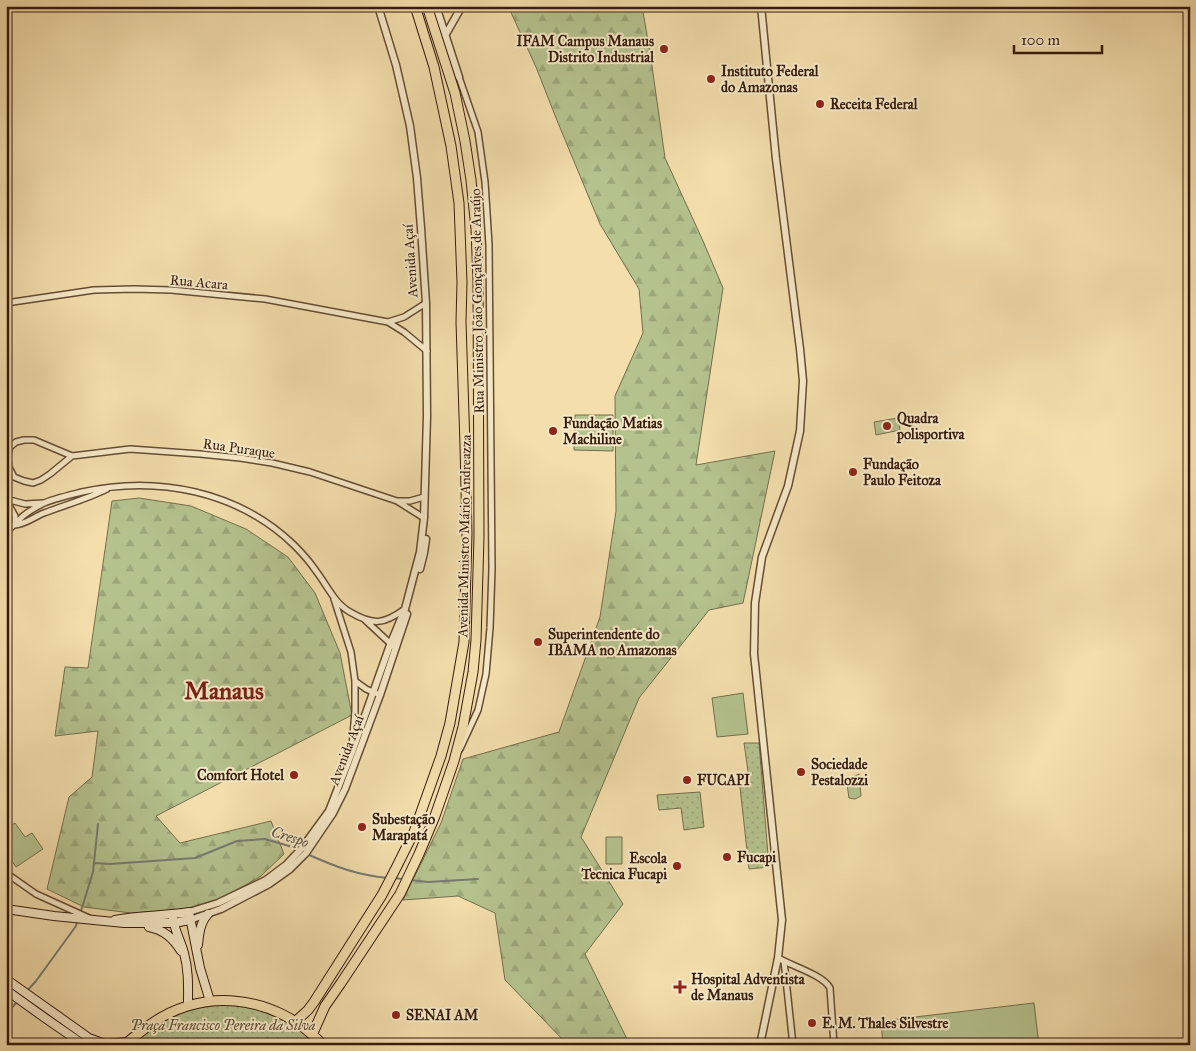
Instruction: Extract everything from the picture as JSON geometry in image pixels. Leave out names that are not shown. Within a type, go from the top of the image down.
[{"type":"main road","name":"Avenida Ministro Mário Andreazza","points":[[296,1021],[314,1002],[382,894],[414,832],[429,793],[450,723],[464,642],[466,612],[466,505],[459,203],[434,67],[415,6]]},
{"type":"main road","name":"Avenida Ministro Mário Andreazza","points":[[312,1034],[324,1006],[400,894],[432,823],[454,761],[463,727],[476,640],[480,538],[476,229],[471,180],[455,79],[428,6]]},
{"type":"main road","points":[[434,67],[443,79],[455,79]]},
{"type":"main road","points":[[461,322],[478,322]]},
{"type":"main road","points":[[6,909],[54,916],[138,924],[174,923],[189,916]]},
{"type":"main road","points":[[108,921],[172,914],[189,916]]},
{"type":"main road","points":[[172,914],[185,958],[188,1005]]},
{"type":"main road","points":[[197,955],[200,932],[204,918],[208,914]]},
{"type":"main road","points":[[189,916],[197,955],[210,1001]]},
{"type":"main road","points":[[138,924],[158,929],[169,936],[176,943],[185,958]]},
{"type":"main road","points":[[6,979],[89,1038],[105,1044],[126,1043],[155,1020],[171,1012],[188,1005],[218,1000],[250,1003],[274,1010],[296,1021],[323,1045]]},
{"type":"main road","points":[[6,990],[84,1045]]},
{"type":"street","name":"Avenida Açaí","points":[[189,916],[208,914],[221,909],[269,884],[290,869],[306,853],[333,813],[345,789],[380,694],[420,552],[424,518],[427,416],[426,303],[420,208],[410,126],[396,66],[378,6]]},
{"type":"street","name":"Avenida Ministro Mário Andreazza","points":[[436,6],[446,34],[455,79]]},
{"type":"street","points":[[446,34],[462,6]]},
{"type":"street","points":[[761,6],[776,158],[803,381],[800,431],[788,486],[762,558],[755,603],[754,654],[782,920],[781,960],[793,1045]]},
{"type":"street","name":"Rua Ministro João Gonçalves de Araújo","points":[[454,761],[466,740],[478,710],[484,683],[490,628],[492,569],[489,245],[485,182],[478,132],[455,79]]},
{"type":"street","name":"Rua Acara","points":[[6,303],[94,290],[134,289],[171,290],[265,299],[388,322],[404,332],[426,351]]},
{"type":"street","points":[[388,322],[404,316],[426,303]]},
{"type":"street","name":"Rua Puraque","points":[[72,456],[50,474],[32,483],[14,477],[8,467],[7,457],[10,447],[16,442],[34,440],[72,456],[130,450],[240,458],[310,472],[397,501],[424,518]]},
{"type":"street","points":[[6,499],[25,504],[44,503],[76,493],[111,487],[144,485],[177,487],[210,496],[240,508],[270,526],[294,546],[316,570],[334,598],[348,611],[364,619],[377,622],[391,619],[405,609]]},
{"type":"street","points":[[15,525],[22,524],[93,496],[111,487]]},
{"type":"street","name":"Rua Puraque","points":[[397,501],[410,501],[424,497]]},
{"type":"street","points":[[6,499],[16,516],[15,525]]},
{"type":"street","points":[[6,532],[20,518],[44,503]]},
{"type":"street","name":"Avenida Açaí","points":[[189,916],[266,880],[286,865],[302,848],[329,811],[352,752],[372,692],[409,609],[424,553],[426,532],[424,518]]},
{"type":"street","points":[[334,598],[351,652],[355,681],[352,752]]},
{"type":"street","points":[[364,619],[393,646]]},
{"type":"street","points":[[355,681],[362,687],[380,694]]},
{"type":"street","points":[[6,873],[36,894],[95,920]]},
{"type":"street","points":[[781,960],[821,979],[830,988],[834,1045]]},
{"type":"street","points":[[760,1045],[781,960]]},
{"type":"green space","points":[[508,6],[642,6],[665,158],[723,288],[696,465],[775,451],[743,603],[709,610],[639,698],[581,837],[623,904],[585,954],[630,1045],[568,1045],[505,980],[495,913],[458,896],[403,900],[441,823],[463,759],[559,732],[600,617],[616,511],[615,396],[643,333],[639,289],[600,224],[536,67]]},
{"type":"green space","points":[[575,415],[613,415],[613,451],[574,450]]},
{"type":"green space","name":"Quadra polisportiva","points":[[898,418],[900,430],[876,435],[874,422]]},
{"type":"green space","points":[[139,498],[191,506],[246,529],[288,557],[315,593],[340,653],[352,715],[156,816],[180,843],[271,821],[284,854],[261,876],[223,898],[182,910],[131,913],[84,907],[47,889],[69,797],[92,777],[98,731],[55,736],[65,667],[88,668],[112,501]]},
{"type":"green space","points":[[743,693],[748,734],[717,737],[712,698]]},
{"type":"green space","points":[[744,743],[759,743],[769,867],[749,869],[740,787],[750,785]]},
{"type":"green space","points":[[859,774],[861,796],[855,799],[849,798],[846,777],[853,777]]},
{"type":"green space","points":[[700,792],[704,827],[684,830],[681,808],[659,810],[657,795]]},
{"type":"green space","points":[[15,823],[25,837],[32,833],[43,849],[16,867],[6,852],[6,829]]},
{"type":"green space","points":[[606,837],[622,837],[622,864],[606,864]]},
{"type":"green space","points":[[1034,1003],[1039,1045],[883,1045],[881,1021]]},
{"type":"green space","name":"Praça Francisco Pereira da Silva","points":[[219,1005],[243,1006],[273,1015],[300,1031],[316,1045],[130,1045],[174,1015],[196,1008]]},
{"type":"waterway","name":"Crespo","points":[[80,914],[93,872],[98,824]]},
{"type":"waterway","name":"Crespo","points":[[94,863],[110,864],[195,858],[237,841],[265,839],[298,850]]},
{"type":"waterway","name":"Crespo","points":[[307,854],[347,870],[388,878]]},
{"type":"waterway","name":"Crespo","points":[[393,878],[403,879]]},
{"type":"waterway","name":"Crespo","points":[[410,880],[428,882],[478,879]]},
{"type":"waterway","name":"Crespo","points":[[26,992],[76,926],[77,921]]},
{"type":"waterway","name":"Crespo","points":[[6,1014],[18,1001]]},
{"type":"place","name":"IFAM Campus Manaus Distrito Industrial","points":[[664,49]]},
{"type":"place","name":"Instituto Federal do Amazonas","points":[[711,79]]},
{"type":"place","name":"Receita Federal","points":[[820,104]]},
{"type":"place","name":"Quadra polisportiva","points":[[887,426]]},
{"type":"place","name":"Fundação Matias Machiline","points":[[553,431]]},
{"type":"place","name":"Fundação Paulo Feitoza","points":[[853,472]]},
{"type":"place","name":"Superintendente do IBAMA no Amazonas","points":[[538,642]]},
{"type":"place","name":"Sociedade Pestalozzi","points":[[801,772]]},
{"type":"place","name":"Comfort Hotel","points":[[294,775]]},
{"type":"place","name":"FUCAPI","points":[[687,780]]},
{"type":"place","name":"Subestação Marapatá","points":[[362,827]]},
{"type":"place","name":"Fucapi","points":[[727,857]]},
{"type":"place","name":"Escola Tecnica Fucapi","points":[[677,866]]},
{"type":"place","name":"Hospital Adventista de Manaus","points":[[680,987]]},
{"type":"place","name":"SENAI AM","points":[[396,1015]]},
{"type":"place","name":"E. M. Thales Silvestre","points":[[812,1023]]},
{"type":"district","name":"Manaus","points":[[224,691]]}]
